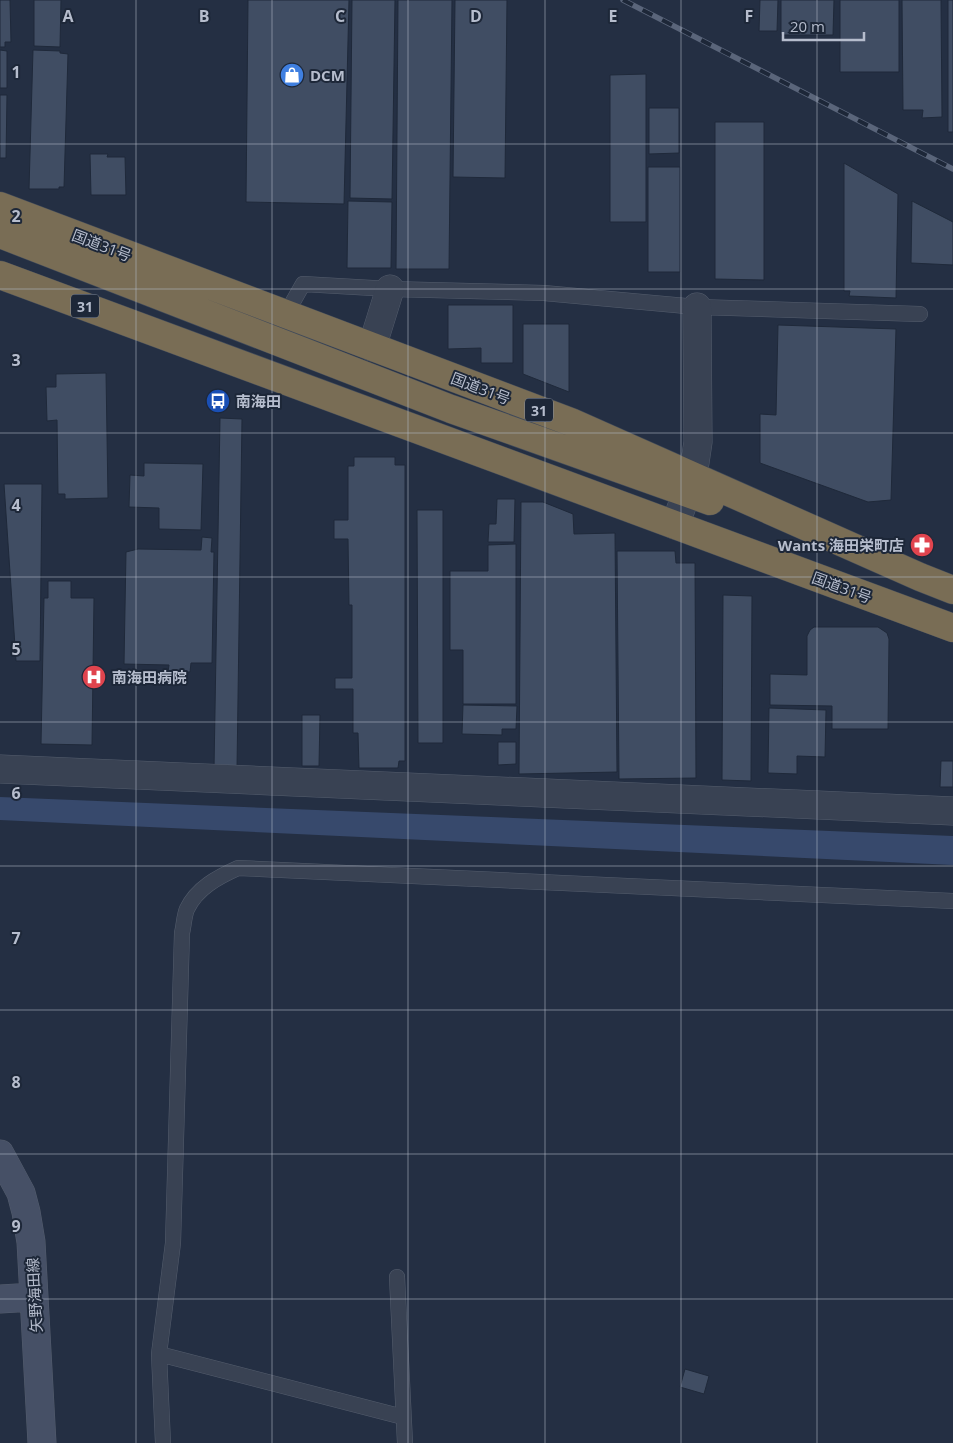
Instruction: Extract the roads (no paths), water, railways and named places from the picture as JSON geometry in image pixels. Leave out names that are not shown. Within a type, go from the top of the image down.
[{"type":"highway","name":"国道31号","points":[[0,206],[571,422],[690,485]]},
{"type":"highway","points":[[0,234],[451,409],[690,485],[953,590]]},
{"type":"highway","name":"国道31号","points":[[0,275],[953,628]]},
{"type":"main road","name":"矢野海田線","points":[[0,1154],[21,1193],[31,1242],[42,1443]]},
{"type":"main road","points":[[0,1299],[34,1296]]},
{"type":"street","points":[[372,347],[390,289]]},
{"type":"street","points":[[675,525],[690,485],[698,442],[697,307]]},
{"type":"street","points":[[0,769],[953,811]]},
{"type":"lane","points":[[286,314],[303,284],[544,294],[697,307],[920,314]]},
{"type":"lane","points":[[163,1443],[159,1354],[173,1243],[182,933],[187,910],[199,892],[215,878],[238,868],[953,901]]},
{"type":"lane","points":[[397,1277],[405,1443]]},
{"type":"lane","points":[[159,1354],[403,1417]]},
{"type":"water","points":[[0,797],[953,836],[953,865],[0,820]]},
{"type":"railway","points":[[623,0],[953,169]]},
{"type":"place","name":"DCM","points":[[292,75]]},
{"type":"place","name":"南海田","points":[[218,401]]},
{"type":"place","name":"Wants 海田栄町店","points":[[922,545]]},
{"type":"place","name":"南海田病院","points":[[94,677]]}]
